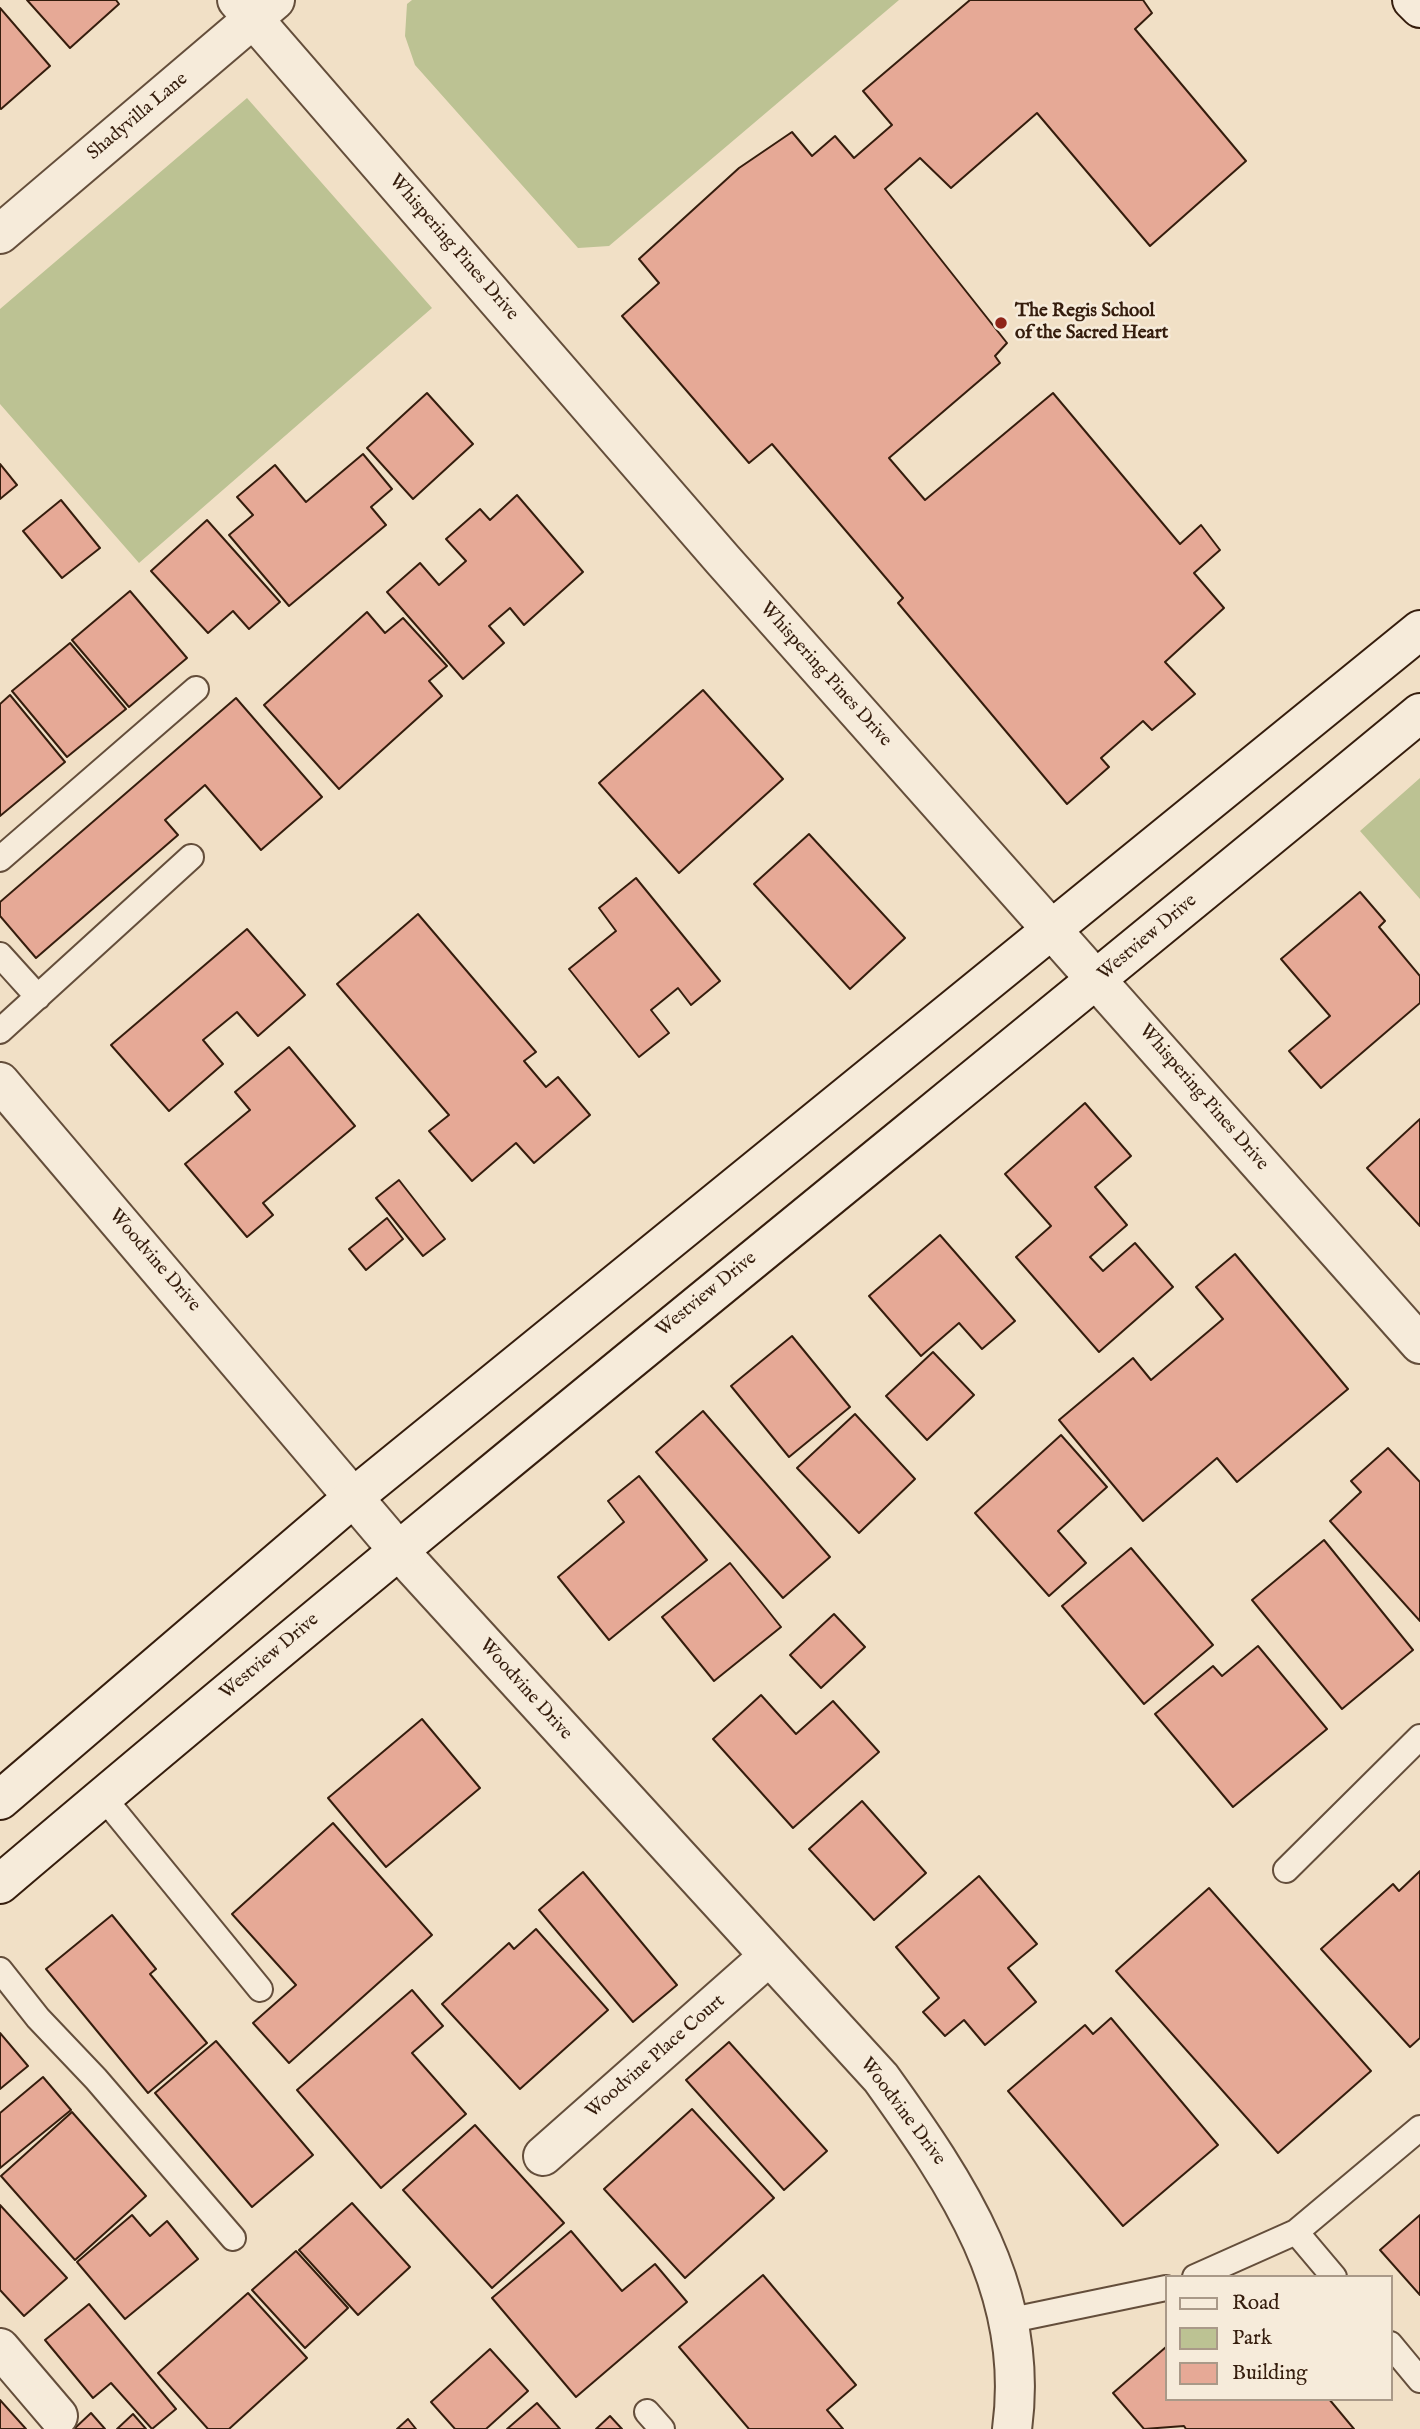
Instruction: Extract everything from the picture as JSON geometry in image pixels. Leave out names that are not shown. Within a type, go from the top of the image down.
[{"type":"street","points":[[1412,0],[1420,8]]},
{"type":"street","name":"Shadyvilla Lane","points":[[0,234],[255,6]]},
{"type":"street","name":"Whispering Pines Drive","points":[[255,6],[732,570],[1420,1344]]},
{"type":"street","points":[[0,1800],[355,1496],[1420,630]]},
{"type":"street","name":"Westview Drive","points":[[0,1884],[398,1550],[1420,713]]},
{"type":"street","name":"Woodvine Drive","points":[[0,1082],[355,1496],[398,1550],[881,2078],[939,2158],[982,2239],[999,2278],[1013,2367],[1012,2429]]},
{"type":"street","name":"Woodvine Place Court","points":[[543,2156],[768,1957]]},
{"type":"street","points":[[0,2348],[58,2416]]},
{"type":"lane","points":[[0,859],[196,689]]},
{"type":"lane","points":[[0,1031],[191,857]]},
{"type":"lane","points":[[0,955],[38,997]]},
{"type":"lane","points":[[1286,1870],[1420,1737]]},
{"type":"lane","points":[[103,1797],[260,1989]]},
{"type":"lane","points":[[0,1970],[38,2018],[96,2079],[233,2238]]},
{"type":"lane","points":[[1199,2275],[1296,2232],[1420,2128]]},
{"type":"lane","points":[[1296,2232],[1332,2275]]},
{"type":"lane","points":[[1007,2321],[1164,2288]]},
{"type":"lane","points":[[1392,2346],[1420,2380]]},
{"type":"green space","points":[[412,0],[899,0],[609,246],[578,248],[415,65],[405,36],[407,4]]},
{"type":"green space","points":[[247,98],[432,308],[139,563],[0,404],[0,309]]},
{"type":"green space","points":[[1420,778],[1420,899],[1360,831]]},
{"type":"building","points":[[27,0],[116,0],[119,4],[70,48]]},
{"type":"building","points":[[970,0],[1143,0],[1152,13],[1135,29],[1246,161],[1150,246],[1037,113],[951,188],[920,158],[885,189],[1007,343],[995,356],[1000,363],[889,458],[925,500],[1053,393],[1180,544],[1201,525],[1220,550],[1194,573],[1224,608],[1165,662],[1195,694],[1152,730],[1143,721],[1101,758],[1109,767],[1067,804],[898,603],[903,598],[772,444],[749,463],[622,316],[659,283],[639,259],[739,168],[792,132],[812,156],[835,136],[854,158],[892,125],[863,91]]},
{"type":"building","points":[[0,8],[50,66],[1,109],[0,108]]},
{"type":"building","points":[[427,393],[473,444],[413,499],[367,448]]},
{"type":"building","points":[[363,454],[392,489],[371,507],[386,525],[289,606],[229,535],[253,515],[237,497],[275,465],[306,502]]},
{"type":"building","points":[[0,464],[17,485],[0,499]]},
{"type":"building","points":[[517,495],[583,572],[524,625],[510,608],[489,626],[504,643],[463,679],[387,592],[420,563],[439,585],[466,561],[446,539],[480,509],[490,520]]},
{"type":"building","points":[[61,500],[100,548],[62,578],[23,531]]},
{"type":"building","points":[[207,520],[280,602],[249,629],[233,611],[208,633],[151,571]]},
{"type":"building","points":[[130,591],[187,658],[129,707],[72,640]]},
{"type":"building","points":[[367,612],[385,633],[403,618],[447,666],[429,681],[442,696],[339,789],[264,705]]},
{"type":"building","points":[[70,643],[126,709],[67,757],[12,691]]},
{"type":"building","points":[[703,690],[783,779],[679,873],[599,783]]},
{"type":"building","points":[[10,695],[65,762],[0,816],[0,704]]},
{"type":"building","points":[[236,698],[322,797],[261,850],[205,785],[165,820],[178,835],[36,958],[0,916],[0,902]]},
{"type":"building","points":[[809,834],[905,938],[850,989],[754,884]]},
{"type":"building","points":[[636,878],[720,981],[691,1005],[678,988],[651,1010],[669,1033],[639,1057],[569,969],[616,931],[599,908]]},
{"type":"building","points":[[1360,892],[1385,921],[1379,927],[1420,976],[1420,1003],[1321,1088],[1289,1051],[1330,1016],[1281,959]]},
{"type":"building","points":[[418,914],[536,1052],[524,1061],[546,1087],[558,1077],[590,1115],[534,1163],[516,1143],[472,1181],[429,1131],[449,1115],[337,984]]},
{"type":"building","points":[[247,929],[305,995],[258,1036],[237,1012],[203,1040],[223,1064],[169,1111],[111,1045]]},
{"type":"building","points":[[289,1047],[355,1126],[263,1203],[273,1215],[247,1237],[185,1164],[250,1110],[235,1092]]},
{"type":"building","points":[[1085,1103],[1131,1156],[1095,1187],[1127,1225],[1090,1257],[1103,1271],[1135,1243],[1173,1287],[1099,1352],[1016,1257],[1051,1226],[1005,1174]]},
{"type":"building","points":[[1420,1119],[1420,1226],[1367,1168]]},
{"type":"building","points":[[399,1180],[445,1239],[423,1256],[376,1198]]},
{"type":"building","points":[[387,1218],[403,1239],[366,1270],[349,1249]]},
{"type":"building","points":[[940,1235],[1015,1321],[982,1349],[959,1323],[921,1356],[869,1296]]},
{"type":"building","points":[[1235,1254],[1348,1389],[1237,1482],[1217,1458],[1143,1521],[1059,1420],[1133,1358],[1151,1380],[1223,1319],[1196,1287]]},
{"type":"building","points":[[792,1336],[850,1407],[789,1457],[731,1386]]},
{"type":"building","points":[[933,1352],[974,1395],[927,1440],[886,1396]]},
{"type":"building","points":[[703,1411],[830,1557],[783,1598],[656,1452]]},
{"type":"building","points":[[855,1414],[915,1479],[859,1533],[797,1468]]},
{"type":"building","points":[[1061,1435],[1107,1487],[1058,1531],[1086,1563],[1049,1596],[975,1513]]},
{"type":"building","points":[[1388,1448],[1420,1482],[1420,1621],[1330,1521],[1361,1492],[1351,1481]]},
{"type":"building","points":[[639,1476],[707,1560],[609,1640],[558,1577],[624,1522],[608,1501]]},
{"type":"building","points":[[1324,1540],[1413,1650],[1342,1709],[1252,1600]]},
{"type":"building","points":[[1131,1548],[1213,1645],[1144,1704],[1062,1606]]},
{"type":"building","points":[[730,1563],[781,1627],[714,1681],[662,1617]]},
{"type":"building","points":[[834,1614],[865,1647],[821,1688],[790,1655]]},
{"type":"building","points":[[1258,1646],[1327,1729],[1233,1807],[1155,1714],[1213,1666],[1222,1676]]},
{"type":"building","points":[[761,1695],[796,1734],[833,1701],[879,1752],[793,1828],[713,1739]]},
{"type":"building","points":[[422,1719],[480,1788],[386,1867],[328,1798]]},
{"type":"building","points":[[862,1801],[926,1873],[874,1920],[809,1849]]},
{"type":"building","points":[[333,1823],[432,1935],[289,2063],[253,2023],[296,1985],[232,1914]]},
{"type":"building","points":[[1420,1871],[1420,2038],[1410,2047],[1321,1949],[1393,1884],[1399,1891]]},
{"type":"building","points":[[583,1872],[677,1985],[633,2022],[539,1910]]},
{"type":"building","points":[[979,1876],[1037,1944],[1008,1968],[1036,2002],[985,2045],[964,2020],[945,2036],[923,2012],[939,1998],[896,1947]]},
{"type":"building","points":[[1209,1888],[1371,2071],[1278,2153],[1116,1971]]},
{"type":"building","points":[[112,1915],[156,1969],[150,1974],[207,2043],[148,2093],[46,1969]]},
{"type":"building","points":[[536,1929],[608,2010],[520,2089],[442,2004],[509,1943],[514,1949]]},
{"type":"building","points":[[412,1990],[443,2026],[412,2053],[466,2114],[381,2188],[297,2090]]},
{"type":"building","points":[[1111,2018],[1218,2145],[1123,2226],[1008,2091],[1085,2025],[1093,2034]]},
{"type":"building","points":[[0,2033],[28,2066],[0,2089]]},
{"type":"building","points":[[216,2041],[313,2155],[252,2207],[155,2093]]},
{"type":"building","points":[[729,2042],[827,2151],[784,2190],[686,2080]]},
{"type":"building","points":[[43,2077],[71,2110],[0,2168],[0,2113]]},
{"type":"building","points":[[692,2109],[774,2198],[685,2278],[604,2189]]},
{"type":"building","points":[[72,2112],[146,2196],[75,2260],[1,2176]]},
{"type":"building","points":[[475,2125],[564,2223],[492,2288],[403,2190]]},
{"type":"building","points":[[352,2203],[410,2267],[358,2315],[299,2250]]},
{"type":"building","points":[[0,2205],[67,2278],[24,2316],[0,2290]]},
{"type":"building","points":[[132,2215],[150,2236],[167,2221],[198,2259],[125,2319],[77,2262]]},
{"type":"building","points":[[1420,2215],[1420,2295],[1380,2250]]},
{"type":"building","points":[[571,2231],[622,2291],[655,2264],[687,2302],[576,2397],[492,2298]]},
{"type":"building","points":[[296,2251],[348,2308],[305,2348],[252,2290]]},
{"type":"building","points":[[763,2275],[856,2385],[827,2410],[843,2429],[749,2429],[679,2347]]},
{"type":"building","points":[[248,2293],[307,2358],[229,2429],[208,2429],[158,2373]]},
{"type":"building","points":[[89,2304],[176,2409],[152,2429],[111,2383],[93,2398],[45,2340]]},
{"type":"building","points":[[490,2349],[528,2391],[486,2429],[455,2429],[431,2402]]},
{"type":"building","points":[[1164,2349],[1164,2401],[1331,2401],[1354,2429],[1186,2429],[1184,2426],[1144,2429],[1113,2393]]},
{"type":"building","points":[[0,2400],[26,2429],[0,2429]]},
{"type":"building","points":[[537,2403],[560,2429],[507,2429]]},
{"type":"building","points":[[91,2413],[105,2429],[74,2429]]},
{"type":"building","points":[[133,2414],[146,2429],[117,2429]]},
{"type":"building","points":[[610,2416],[622,2429],[596,2429]]},
{"type":"building","points":[[408,2419],[416,2429],[397,2429]]},
{"type":"place","name":"The Regis School of the Sacred Heart","points":[[1001,323]]}]
